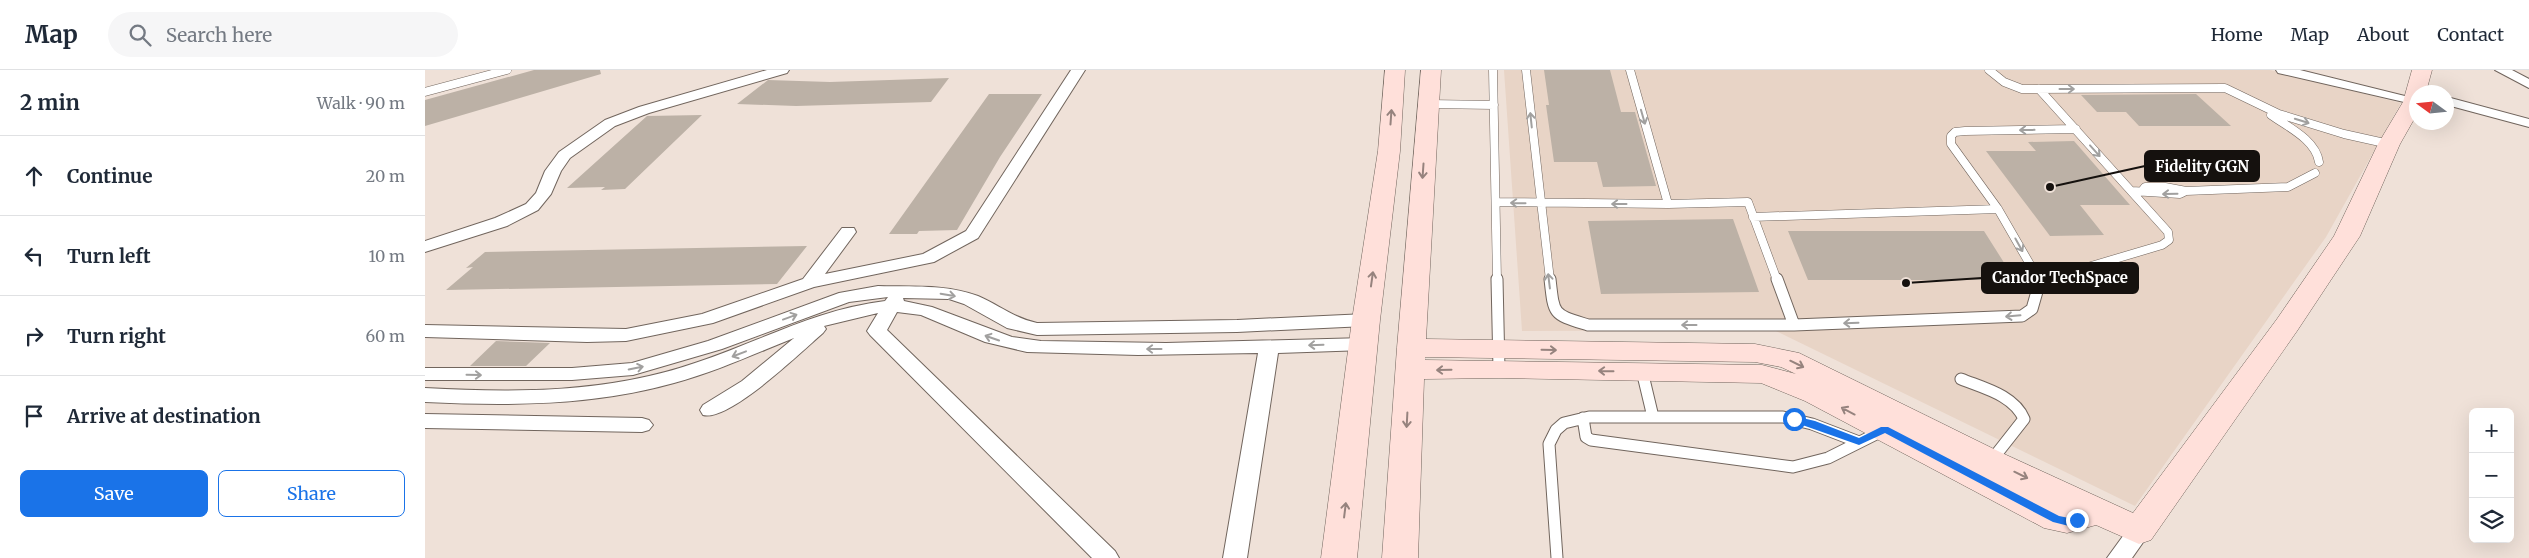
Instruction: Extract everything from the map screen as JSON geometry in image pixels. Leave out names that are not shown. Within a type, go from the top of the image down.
[{"type":"street","points":[[425,247],[501,222],[532,207],[543,194],[553,171],[564,155],[610,123],[644,110],[782,70]]},
{"type":"street","points":[[425,331],[587,336],[626,335],[706,319],[809,283],[928,258],[961,242],[972,234],[1078,70]]},
{"type":"street","points":[[1339,558],[1389,151],[1395,70]]},
{"type":"street","points":[[1400,558],[1410,359],[1431,70]]},
{"type":"street","points":[[2283,70],[2409,95]]},
{"type":"street","points":[[2417,85],[2420,70]]},
{"type":"street","points":[[2502,70],[2529,84]]},
{"type":"street","points":[[2454,104],[2529,123]]},
{"type":"street","points":[[2119,558],[2287,325],[2347,236],[2389,144],[2409,107]]},
{"type":"street","points":[[809,283],[848,232]]},
{"type":"street","points":[[425,374],[563,375],[633,369],[715,345],[845,297],[878,291],[929,310],[990,338],[1027,346],[1071,348],[1269,346],[1366,332]]},
{"type":"street","points":[[425,395],[474,398],[520,397],[576,395],[623,388],[701,369],[827,320],[896,299],[950,294],[971,300],[1013,324],[1037,329],[1237,326],[1366,332]]},
{"type":"street","points":[[896,299],[877,331],[1107,558]]},
{"type":"street","points":[[710,410],[749,386],[827,320]]},
{"type":"street","points":[[1231,347],[1237,326]]},
{"type":"street","points":[[1235,558],[1269,346]]},
{"type":"street","points":[[1410,359],[1759,363],[1800,386],[1872,436],[1937,445],[1991,461],[2139,531]]},
{"type":"street","points":[[1500,359],[1642,371],[1759,363],[1789,359],[1937,445],[2056,519],[2069,522],[2095,511]]},
{"type":"street","points":[[425,421],[641,426]]},
{"type":"lane","points":[[425,92],[507,70]]},
{"type":"lane","points":[[1493,70],[1500,359]]},
{"type":"lane","points":[[1526,70],[1539,203],[1553,308],[1560,316],[1587,324],[1794,325],[2022,316],[2033,309],[2040,281],[1998,209],[1951,144],[1951,136],[1955,132],[1965,131],[2076,129]]},
{"type":"lane","points":[[1630,70],[1668,204]]},
{"type":"lane","points":[[1989,70],[1998,80],[2008,86],[2039,89],[2225,88],[2258,106],[2314,146],[2320,156],[2319,162]]},
{"type":"lane","points":[[2039,89],[2137,191],[2168,232],[2169,240],[2162,245],[2040,281]]},
{"type":"lane","points":[[1429,104],[1494,105]]},
{"type":"lane","points":[[2258,106],[2329,130],[2389,144]]},
{"type":"lane","points":[[2137,191],[2145,187],[2173,187],[2186,191],[2287,187],[2315,173]]},
{"type":"lane","points":[[1497,202],[1668,204],[1748,202],[1794,325]]},
{"type":"lane","points":[[1753,217],[1998,209]]},
{"type":"lane","points":[[1642,371],[1653,417]]},
{"type":"lane","points":[[1961,379],[2011,402],[2023,413],[2024,419],[1991,461]]},
{"type":"lane","points":[[1557,558],[1549,444],[1555,430],[1567,420],[1653,417],[1783,417],[1872,436]]},
{"type":"lane","points":[[1583,418],[1586,437],[1591,440],[1793,467],[1812,466],[1825,461],[1872,436]]},
{"type":"shaded area","points":[[1504,70],[2270,70],[2401,103],[2326,237],[2135,506],[1774,330],[1522,331]]},
{"type":"building","points":[[534,70],[600,70],[601,74],[425,126],[425,100]]},
{"type":"building","points":[[1544,70],[1610,70],[1621,112],[1635,112],[1656,186],[1603,187],[1597,162],[1554,162],[1546,105],[1549,105]]},
{"type":"building","points":[[949,78],[931,102],[796,106],[737,104],[768,80],[830,82]]},
{"type":"building","points":[[989,94],[1042,94],[1000,157],[957,230],[919,231],[917,234],[889,234]]},
{"type":"building","points":[[2196,94],[2231,126],[2139,126],[2126,112],[2097,112],[2081,95]]},
{"type":"building","points":[[702,115],[625,189],[601,190],[605,187],[567,188],[647,116]]},
{"type":"building","points":[[2074,141],[2130,205],[2080,205],[2104,235],[2050,236],[1986,151],[2036,151],[2028,142]]},
{"type":"building","points":[[1733,219],[1759,292],[1601,294],[1588,221]]},
{"type":"building","points":[[1788,231],[1984,231],[2015,280],[1808,280]]},
{"type":"building","points":[[807,246],[777,284],[446,290],[473,267],[466,268],[485,252]]},
{"type":"building","points":[[496,341],[550,343],[526,366],[470,366]]},
{"type":"place","name":"Fidelity GGN","points":[[2050,187]]},
{"type":"place","name":"Candor TechSpace","points":[[1906,283]]},
{"type":"route","points":[[1794,419],[1859,442],[1885,430],[2056,519],[2069,522],[2077,520]]}]
